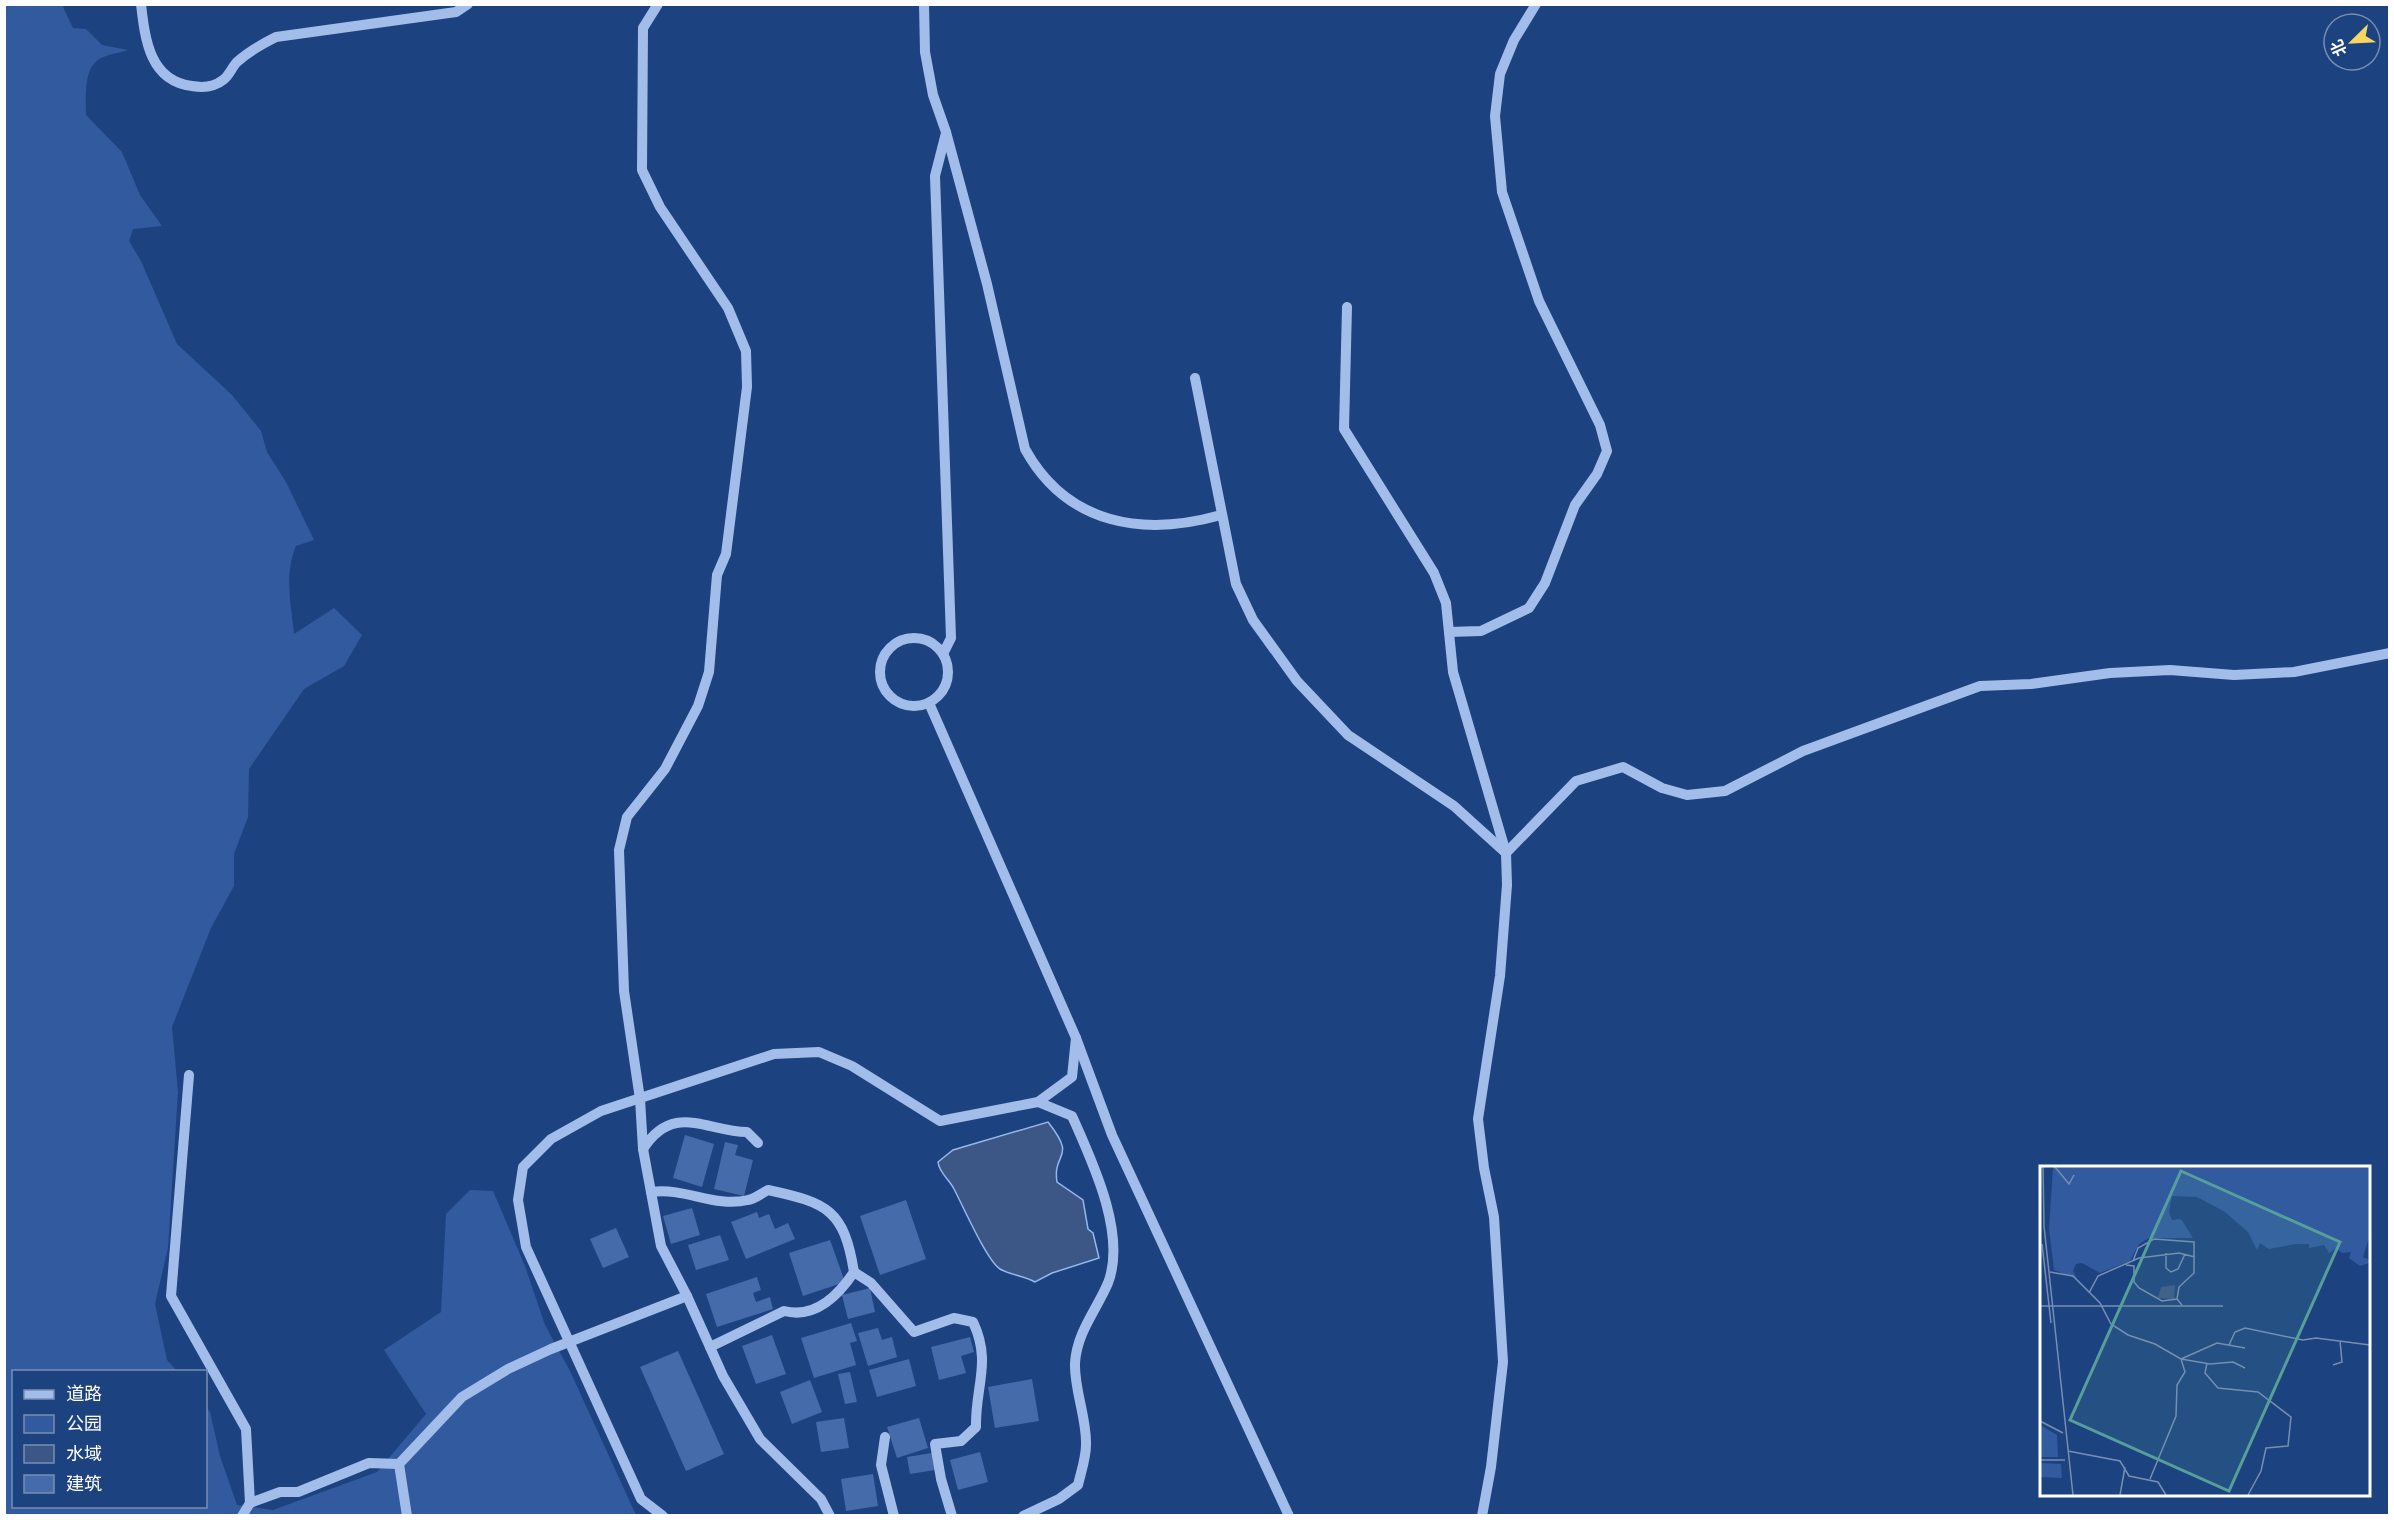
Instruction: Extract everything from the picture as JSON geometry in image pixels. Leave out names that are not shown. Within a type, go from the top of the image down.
[{"type":"street","points":[[141,4],[151,55],[163,75],[183,85],[205,88],[225,80],[236,63],[255,47],[276,37],[456,12],[468,4]]},
{"type":"street","points":[[658,4],[642,28],[642,170],[660,207],[728,308],[746,351],[747,387],[726,554],[717,575],[710,672],[698,706],[665,769],[627,817],[619,850],[624,991],[640,1099],[643,1149],[661,1246],[687,1296],[723,1376],[760,1438],[821,1499],[830,1515]]},
{"type":"street","points":[[924,4],[925,51],[933,95],[946,132],[987,284],[1025,449],[1036,468],[1075,505],[1101,518],[1139,525],[1192,523],[1221,515]]},
{"type":"street","points":[[1449,632],[1481,631],[1529,608],[1545,583],[1575,505],[1597,474],[1607,451],[1600,425],[1539,301],[1502,192],[1496,116],[1500,74],[1514,40],[1536,4]]},
{"type":"street","points":[[943,654],[951,638],[934,176],[946,132]]},
{"type":"street","points":[[1347,307],[1344,429],[1434,573],[1446,603],[1454,672],[1506,854],[1507,885],[1500,976],[1478,1119],[1484,1168],[1494,1217],[1503,1362],[1491,1467],[1482,1515]]},
{"type":"street","points":[[1195,378],[1236,584],[1253,620],[1297,681],[1348,735],[1454,807],[1506,854]]},
{"type":"street","points":[[903,639],[926,639],[943,654],[948,676],[938,696],[929,703],[907,706],[888,695],[879,674],[880,663],[893,644],[903,639]]},
{"type":"street","points":[[1506,854],[1576,781],[1623,767],[1662,788],[1687,795],[1725,791],[1803,751],[1980,686],[2031,684],[2110,673],[2170,670],[2234,675],[2294,672],[2390,653]]},
{"type":"street","points":[[929,703],[1076,1038],[1112,1135],[1289,1515]]},
{"type":"street","points":[[663,1515],[640,1498],[526,1247],[518,1200],[522,1167],[551,1139],[601,1112],[774,1053],[819,1052],[852,1066],[940,1121],[1038,1102],[1072,1077],[1076,1038]]},
{"type":"street","points":[[189,1075],[171,1296],[246,1429],[250,1503]]},
{"type":"street","points":[[1023,1515],[1059,1499],[1078,1485],[1086,1446],[1075,1364],[1082,1330],[1108,1282],[1113,1255],[1108,1213],[1092,1161],[1072,1116],[1038,1102]]},
{"type":"street","points":[[643,1149],[659,1129],[678,1122],[704,1123],[732,1132],[747,1132],[758,1143]]},
{"type":"street","points":[[651,1192],[682,1191],[718,1202],[748,1200],[768,1190],[798,1196],[831,1210],[850,1244],[855,1272],[871,1283],[914,1332],[954,1318],[973,1322],[982,1342],[981,1387],[976,1412],[976,1427],[961,1441],[935,1444],[941,1479],[952,1515]]},
{"type":"street","points":[[710,1347],[784,1311],[797,1314],[818,1308],[834,1296],[855,1272]]},
{"type":"street","points":[[242,1515],[250,1503],[280,1492],[298,1492],[369,1463],[399,1464],[462,1397],[508,1369],[551,1349],[687,1296]]},
{"type":"street","points":[[885,1437],[881,1465],[894,1515]]},
{"type":"street","points":[[399,1464],[407,1515]]},
{"type":"green space","points":[[66,4],[63,7],[73,28],[86,29],[102,45],[128,50],[101,58],[91,68],[87,83],[86,115],[122,152],[140,195],[162,226],[133,229],[129,241],[141,261],[177,344],[232,395],[261,431],[267,452],[286,482],[314,540],[296,546],[292,557],[289,590],[294,634],[334,608],[362,635],[344,666],[304,689],[249,769],[248,817],[234,854],[234,886],[211,928],[172,1027],[178,1092],[168,1248],[155,1304],[167,1360],[176,1370],[12,1370],[12,1508],[207,1508],[207,1408],[220,1456],[237,1505],[273,1510],[377,1472],[426,1414],[384,1350],[441,1312],[446,1214],[470,1190],[493,1191],[525,1266],[545,1325],[570,1371],[636,1515],[5,1516],[4,5]]},
{"type":"water","points":[[1048,1122],[1057,1134],[1063,1150],[1056,1172],[1057,1182],[1083,1200],[1088,1229],[1093,1233],[1099,1258],[1052,1273],[1035,1282],[1004,1271],[995,1264],[982,1245],[952,1186],[940,1170],[938,1162],[953,1150]]},
{"type":"building","points":[[685,1135],[714,1144],[702,1187],[673,1178]]},
{"type":"building","points":[[725,1142],[738,1145],[735,1155],[753,1160],[744,1196],[714,1189]]},
{"type":"building","points":[[906,1200],[926,1259],[880,1275],[860,1216]]},
{"type":"building","points":[[692,1208],[700,1235],[671,1244],[663,1216]]},
{"type":"building","points":[[757,1212],[759,1218],[769,1214],[775,1229],[788,1223],[795,1239],[746,1259],[731,1222]]},
{"type":"building","points":[[616,1228],[629,1257],[603,1268],[590,1239]]},
{"type":"building","points":[[720,1235],[729,1260],[696,1270],[688,1245]]},
{"type":"building","points":[[830,1240],[845,1282],[803,1296],[789,1253]]},
{"type":"building","points":[[757,1277],[761,1290],[753,1293],[756,1302],[770,1297],[773,1309],[717,1327],[706,1294]]},
{"type":"building","points":[[870,1288],[875,1312],[848,1319],[842,1295]]},
{"type":"building","points":[[851,1323],[857,1341],[850,1343],[856,1365],[814,1378],[801,1338]]},
{"type":"building","points":[[878,1328],[882,1340],[892,1337],[897,1357],[868,1366],[858,1333]]},
{"type":"building","points":[[772,1335],[786,1374],[756,1384],[742,1346]]},
{"type":"building","points":[[970,1337],[974,1352],[961,1356],[966,1373],[939,1380],[931,1347]]},
{"type":"building","points":[[678,1351],[724,1454],[686,1471],[640,1367]]},
{"type":"building","points":[[909,1359],[916,1386],[877,1397],[869,1370]]},
{"type":"building","points":[[850,1372],[857,1402],[845,1404],[838,1374]]},
{"type":"building","points":[[1032,1379],[1039,1421],[995,1428],[988,1387]]},
{"type":"building","points":[[810,1380],[822,1412],[792,1424],[780,1392]]},
{"type":"building","points":[[844,1418],[849,1448],[821,1452],[816,1422]]},
{"type":"building","points":[[919,1418],[928,1448],[897,1458],[887,1427]]},
{"type":"building","points":[[980,1452],[988,1482],[958,1490],[950,1460]]},
{"type":"building","points":[[932,1453],[935,1470],[910,1474],[907,1457]]},
{"type":"building","points":[[873,1474],[878,1506],[846,1511],[841,1479]]}]
